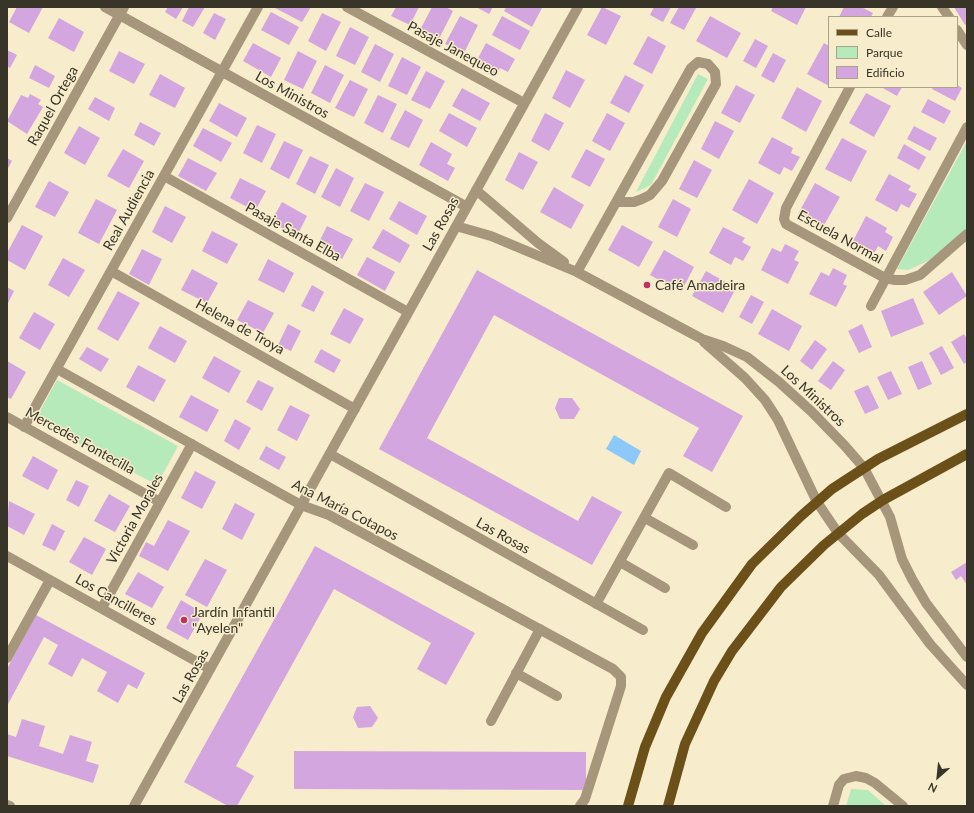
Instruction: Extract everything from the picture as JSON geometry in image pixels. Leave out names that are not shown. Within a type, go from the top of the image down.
[{"type":"main road","points":[[628,806],[635,778],[657,718],[702,633],[752,564],[832,489],[878,459],[967,414]]},
{"type":"main road","points":[[668,806],[684,744],[714,681],[732,652],[781,587],[838,533],[883,500],[967,454]]},
{"type":"street","name":"Los Ministros","points":[[105,7],[122,11],[222,72],[466,207]]},
{"type":"street","name":"Real Audiencia","points":[[24,427],[258,7]]},
{"type":"street","name":"Pasaje Janequeo","points":[[346,7],[524,103]]},
{"type":"street","name":"Las Rosas","points":[[134,806],[302,505],[576,7]]},
{"type":"street","points":[[888,16],[893,7]]},
{"type":"street","points":[[942,7],[947,16]]},
{"type":"street","name":"Raquel Ortega","points":[[7,218],[122,11]]},
{"type":"street","points":[[958,32],[967,46]]},
{"type":"street","points":[[577,272],[616,202],[691,68],[698,62],[708,64],[715,72],[716,84],[662,181],[650,195],[642,199],[634,202],[616,202]]},
{"type":"street","name":"Escuela Normal","points":[[849,88],[786,208],[784,218],[791,228],[885,278],[905,280],[920,276],[967,234]]},
{"type":"street","points":[[871,306],[967,127]]},
{"type":"street","name":"Pasaje Santa Elba","points":[[164,176],[408,312]]},
{"type":"street","name":"Los Ministros","points":[[476,190],[538,243],[577,272]]},
{"type":"street","name":"Los Ministros","points":[[456,226],[491,236],[577,272],[702,339],[723,346],[747,358],[762,368],[812,412],[864,468],[883,500],[890,517],[902,559],[912,579],[930,609],[967,658]]},
{"type":"street","name":"Helena de Troya","points":[[111,271],[355,409]]},
{"type":"street","name":"Los Ministros","points":[[702,339],[745,378],[765,400],[778,420],[818,502],[838,533],[879,575],[930,644],[967,685]]},
{"type":"street","name":"Ana María Cotapos","points":[[57,368],[302,505],[329,515],[613,669],[621,677],[621,686],[585,799],[580,806]]},
{"type":"street","name":"Mercedes Fontecilla","points":[[7,417],[160,502]]},
{"type":"street","name":"Victoria Morales","points":[[102,608],[192,444]]},
{"type":"street","name":"Las Rosas","points":[[330,454],[642,630]]},
{"type":"street","points":[[596,604],[669,473],[726,507]]},
{"type":"street","points":[[645,518],[693,545]]},
{"type":"street","name":"Los Cancilleres","points":[[7,556],[210,668]]},
{"type":"street","points":[[620,562],[665,588]]},
{"type":"street","points":[[7,658],[50,580]]},
{"type":"street","points":[[491,721],[540,629]]},
{"type":"street","points":[[516,673],[557,696]]},
{"type":"street","points":[[833,806],[840,785],[844,779],[856,776],[866,778],[875,783],[903,806]]},
{"type":"green space","points":[[698,74],[708,79],[651,185],[636,192]]},
{"type":"green space","points":[[967,141],[967,228],[941,255],[908,270],[897,269]]},
{"type":"green space","points":[[57,380],[178,446],[157,485],[35,420]]},
{"type":"green space","points":[[851,789],[868,790],[886,806],[846,806]]},
{"type":"water","points":[[614,435],[641,451],[634,465],[606,449]]},
{"type":"building","points":[[17,7],[43,7],[29,33],[9,22]]},
{"type":"building","points":[[168,7],[183,7],[176,19],[165,12]]},
{"type":"building","points":[[189,7],[205,7],[193,27],[182,21]]},
{"type":"building","points":[[273,7],[311,7],[302,22]]},
{"type":"building","points":[[396,7],[419,7],[410,25],[391,16]]},
{"type":"building","points":[[432,7],[446,7],[453,11],[439,39],[420,30]]},
{"type":"building","points":[[476,7],[493,7],[489,14]]},
{"type":"building","points":[[506,7],[542,8],[532,27],[504,11]]},
{"type":"building","points":[[602,7],[621,16],[606,45],[587,35]]},
{"type":"building","points":[[654,7],[671,7],[663,22],[650,15]]},
{"type":"building","points":[[679,7],[696,8],[684,30],[670,23]]},
{"type":"building","points":[[773,7],[806,7],[797,25],[771,11]]},
{"type":"building","points":[[844,7],[861,7],[873,13],[872,16],[840,16]]},
{"type":"building","points":[[954,7],[967,7],[967,23],[965,25]]},
{"type":"building","points":[[271,12],[299,27],[289,45],[261,30]]},
{"type":"building","points":[[214,13],[226,19],[215,40],[203,33]]},
{"type":"building","points":[[322,13],[341,22],[326,51],[308,41]]},
{"type":"building","points":[[460,16],[478,25],[464,53],[445,44]]},
{"type":"building","points":[[502,16],[530,31],[520,50],[492,35]]},
{"type":"building","points":[[710,16],[741,33],[727,58],[696,41]]},
{"type":"building","points":[[59,18],[84,32],[74,52],[48,38]]},
{"type":"building","points":[[350,27],[369,37],[355,65],[336,56]]},
{"type":"building","points":[[648,36],[666,46],[652,74],[633,64]]},
{"type":"building","points":[[755,39],[768,46],[756,68],[743,61]]},
{"type":"building","points":[[253,43],[281,58],[271,77],[243,61]]},
{"type":"building","points":[[486,43],[515,59],[508,72],[500,68],[495,77],[474,66]]},
{"type":"building","points":[[824,43],[828,45],[828,85],[807,74]]},
{"type":"building","points":[[375,44],[394,54],[380,82],[361,72]]},
{"type":"building","points":[[7,50],[17,55],[10,68],[7,66]]},
{"type":"building","points":[[119,51],[145,64],[134,84],[109,71]]},
{"type":"building","points":[[298,51],[317,61],[303,89],[284,80]]},
{"type":"building","points":[[773,53],[786,60],[774,83],[761,76]]},
{"type":"building","points":[[402,57],[421,67],[407,95],[388,86]]},
{"type":"building","points":[[35,65],[55,76],[49,88],[29,78]]},
{"type":"building","points":[[325,65],[344,75],[330,103],[311,93]]},
{"type":"building","points":[[566,70],[585,80],[570,108],[552,98]]},
{"type":"building","points":[[426,71],[445,81],[430,109],[411,100]]},
{"type":"building","points":[[160,74],[185,88],[175,108],[149,95]]},
{"type":"building","points":[[625,75],[644,85],[629,113],[610,103]]},
{"type":"building","points":[[350,80],[368,89],[354,117],[335,108]]},
{"type":"building","points":[[736,85],[755,95],[740,123],[721,113]]},
{"type":"building","points":[[958,86],[962,88],[955,101],[932,89],[958,88]]},
{"type":"building","points":[[797,87],[822,101],[806,132],[781,118]]},
{"type":"building","points":[[462,88],[490,103],[480,121],[452,106]]},
{"type":"building","points":[[883,88],[901,88],[897,96]]},
{"type":"building","points":[[866,93],[891,106],[874,137],[849,123]]},
{"type":"building","points":[[30,94],[41,100],[38,104],[43,107],[27,134],[7,121],[21,95],[28,98]]},
{"type":"building","points":[[378,95],[397,104],[383,133],[364,123]]},
{"type":"building","points":[[95,97],[115,108],[109,121],[88,109]]},
{"type":"building","points":[[928,99],[951,111],[944,124],[921,112]]},
{"type":"building","points":[[219,103],[247,118],[237,137],[209,121]]},
{"type":"building","points":[[405,110],[423,120],[409,148],[390,139]]},
{"type":"building","points":[[449,113],[477,128],[467,147],[439,131]]},
{"type":"building","points":[[545,113],[564,123],[549,151],[531,141]]},
{"type":"building","points":[[607,113],[625,123],[610,151],[592,141]]},
{"type":"building","points":[[715,121],[734,131],[719,159],[701,149]]},
{"type":"building","points":[[140,122],[161,133],[154,146],[134,135]]},
{"type":"building","points":[[257,125],[276,134],[262,163],[243,153]]},
{"type":"building","points":[[79,126],[100,138],[85,165],[64,153]]},
{"type":"building","points":[[914,126],[937,138],[930,151],[907,139]]},
{"type":"building","points":[[203,128],[232,143],[221,162],[193,146]]},
{"type":"building","points":[[772,137],[793,148],[791,153],[800,157],[792,171],[784,167],[780,175],[758,163]]},
{"type":"building","points":[[842,138],[867,151],[851,182],[825,169]]},
{"type":"building","points":[[284,141],[303,150],[289,179],[270,169]]},
{"type":"building","points":[[431,142],[452,154],[447,164],[455,168],[448,181],[419,165]]},
{"type":"building","points":[[904,144],[926,157],[919,170],[897,158]]},
{"type":"building","points":[[123,149],[144,161],[129,188],[107,176]]},
{"type":"building","points":[[586,149],[605,159],[590,187],[571,177]]},
{"type":"building","points":[[519,152],[538,162],[523,190],[505,180]]},
{"type":"building","points":[[310,156],[329,165],[315,194],[296,184]]},
{"type":"building","points":[[7,158],[12,161],[7,170]]},
{"type":"building","points":[[188,158],[217,173],[206,191],[178,176]]},
{"type":"building","points":[[694,160],[712,170],[697,198],[679,189]]},
{"type":"building","points":[[336,168],[354,178],[340,207],[321,197]]},
{"type":"building","points":[[889,174],[911,186],[908,190],[917,194],[909,208],[901,204],[897,212],[875,200]]},
{"type":"building","points":[[240,178],[266,191],[255,211],[230,198]]},
{"type":"building","points":[[749,179],[774,193],[757,224],[732,210]]},
{"type":"building","points":[[49,181],[69,192],[55,217],[35,207]]},
{"type":"building","points":[[365,183],[384,192],[369,221],[350,211]]},
{"type":"building","points":[[815,183],[840,197],[823,227],[798,214]]},
{"type":"building","points":[[554,187],[584,205],[571,229],[540,212]]},
{"type":"building","points":[[96,199],[117,210],[99,244],[78,233]]},
{"type":"building","points":[[673,199],[691,209],[677,237],[658,227]]},
{"type":"building","points":[[399,201],[427,216],[417,235],[389,219]]},
{"type":"building","points":[[282,202],[307,216],[297,236],[271,222]]},
{"type":"building","points":[[165,206],[186,217],[172,243],[152,232]]},
{"type":"building","points":[[866,216],[887,228],[885,232],[893,237],[886,251],[878,246],[874,254],[852,243]]},
{"type":"building","points":[[22,225],[43,236],[25,270],[7,260],[7,253]]},
{"type":"building","points":[[622,225],[653,242],[639,267],[608,250]]},
{"type":"building","points":[[327,226],[353,239],[342,259],[317,246]]},
{"type":"building","points":[[723,227],[745,238],[742,242],[751,247],[743,261],[735,257],[731,265],[709,253]]},
{"type":"building","points":[[383,229],[410,245],[400,263],[372,248]]},
{"type":"building","points":[[212,231],[238,244],[227,264],[202,251]]},
{"type":"building","points":[[785,244],[799,251],[794,260],[799,262],[788,284],[761,270],[772,248],[781,252]]},
{"type":"building","points":[[142,249],[162,259],[149,285],[129,274]]},
{"type":"building","points":[[664,250],[694,267],[681,292],[650,275]]},
{"type":"building","points":[[367,257],[395,272],[385,291],[357,275]]},
{"type":"building","points":[[63,258],[85,270],[69,297],[48,285]]},
{"type":"building","points":[[268,259],[294,273],[284,293],[258,280]]},
{"type":"building","points":[[833,268],[847,275],[843,284],[847,286],[836,307],[809,294],[821,272],[829,276]]},
{"type":"building","points":[[192,269],[218,283],[207,303],[181,290]]},
{"type":"building","points":[[477,270],[743,416],[712,472],[683,456],[699,428],[494,315],[427,438],[578,521],[592,496],[622,512],[592,565],[379,449]]},
{"type":"building","points":[[706,271],[736,288],[723,313],[692,296]]},
{"type":"building","points":[[952,272],[967,296],[939,315],[923,292]]},
{"type":"building","points":[[312,285],[324,292],[314,312],[301,306]]},
{"type":"building","points":[[7,287],[14,291],[7,305]]},
{"type":"building","points":[[118,291],[140,303],[118,341],[97,329]]},
{"type":"building","points":[[751,295],[764,302],[752,324],[739,317]]},
{"type":"building","points":[[913,298],[924,324],[891,337],[881,311]]},
{"type":"building","points":[[248,300],[274,313],[263,333],[237,320]]},
{"type":"building","points":[[344,308],[364,319],[350,344],[330,334]]},
{"type":"building","points":[[772,309],[802,326],[789,351],[758,334]]},
{"type":"building","points":[[34,312],[55,324],[40,350],[19,338]]},
{"type":"building","points":[[288,324],[301,331],[291,351],[278,345]]},
{"type":"building","points":[[862,324],[872,347],[859,353],[848,331]]},
{"type":"building","points":[[160,326],[187,341],[175,363],[148,348]]},
{"type":"building","points":[[964,334],[967,339],[967,362],[964,364],[951,342]]},
{"type":"building","points":[[815,340],[827,349],[812,370],[800,361]]},
{"type":"building","points":[[942,346],[954,368],[941,375],[929,353]]},
{"type":"building","points":[[87,347],[109,359],[101,372],[79,359]]},
{"type":"building","points":[[321,349],[341,360],[334,373],[314,362]]},
{"type":"building","points":[[214,356],[241,371],[229,393],[202,378]]},
{"type":"building","points":[[7,361],[26,372],[11,399],[7,397]]},
{"type":"building","points":[[833,361],[845,370],[831,390],[818,381]]},
{"type":"building","points":[[922,361],[932,384],[918,390],[908,367]]},
{"type":"building","points":[[138,365],[166,380],[154,402],[126,387]]},
{"type":"building","points":[[891,371],[902,394],[888,400],[877,377]]},
{"type":"building","points":[[258,380],[274,388],[262,411],[246,402]]},
{"type":"building","points":[[868,385],[879,408],[865,414],[854,391]]},
{"type":"building","points":[[191,395],[219,410],[207,432],[179,417]]},
{"type":"building","points":[[559,398],[572,398],[580,409],[574,419],[560,419],[555,408]]},
{"type":"building","points":[[290,405],[310,415],[297,441],[277,430]]},
{"type":"building","points":[[235,419],[251,428],[239,450],[224,441]]},
{"type":"building","points":[[266,446],[286,457],[279,470],[259,459]]},
{"type":"building","points":[[33,456],[58,470],[48,490],[22,476]]},
{"type":"building","points":[[195,471],[216,482],[202,509],[181,498]]},
{"type":"building","points":[[76,480],[89,486],[79,507],[66,500]]},
{"type":"building","points":[[109,494],[130,506],[115,532],[94,521]]},
{"type":"building","points":[[9,501],[35,514],[24,535],[7,526]]},
{"type":"building","points":[[235,503],[255,514],[242,540],[222,529]]},
{"type":"building","points":[[168,520],[190,531],[168,571],[139,556],[146,542],[154,546]]},
{"type":"building","points":[[52,524],[65,531],[55,551],[42,545]]},
{"type":"building","points":[[84,537],[106,549],[92,575],[69,562]]},
{"type":"building","points":[[315,546],[475,633],[446,685],[417,669],[431,643],[334,589],[236,766],[254,776],[237,806],[228,806],[184,782]]},
{"type":"building","points":[[205,559],[227,570],[207,607],[185,595]]},
{"type":"building","points":[[967,562],[967,585],[961,576],[956,580],[951,572]]},
{"type":"building","points":[[138,572],[164,587],[152,608],[125,594]]},
{"type":"building","name":"Jardín Infantil \"Ayelen\"","points":[[181,600],[203,613],[188,640],[166,628]]},
{"type":"building","points":[[36,615],[145,673],[137,689],[128,684],[118,703],[97,691],[107,672],[82,658],[72,677],[48,664],[58,645],[44,637],[7,706],[7,669]]},
{"type":"building","points":[[370,706],[378,718],[372,727],[358,728],[353,717],[357,707]]},
{"type":"building","points":[[22,719],[45,726],[39,746],[63,754],[70,735],[92,742],[86,761],[99,765],[93,783],[7,756],[7,734],[16,737]]},
{"type":"building","points":[[294,751],[586,752],[586,790],[294,789]]},
{"type":"place","name":"Café Amadeira","points":[[647,285]]},
{"type":"place","name":"Jardín Infantil \"Ayelen\"","points":[[184,620]]}]
